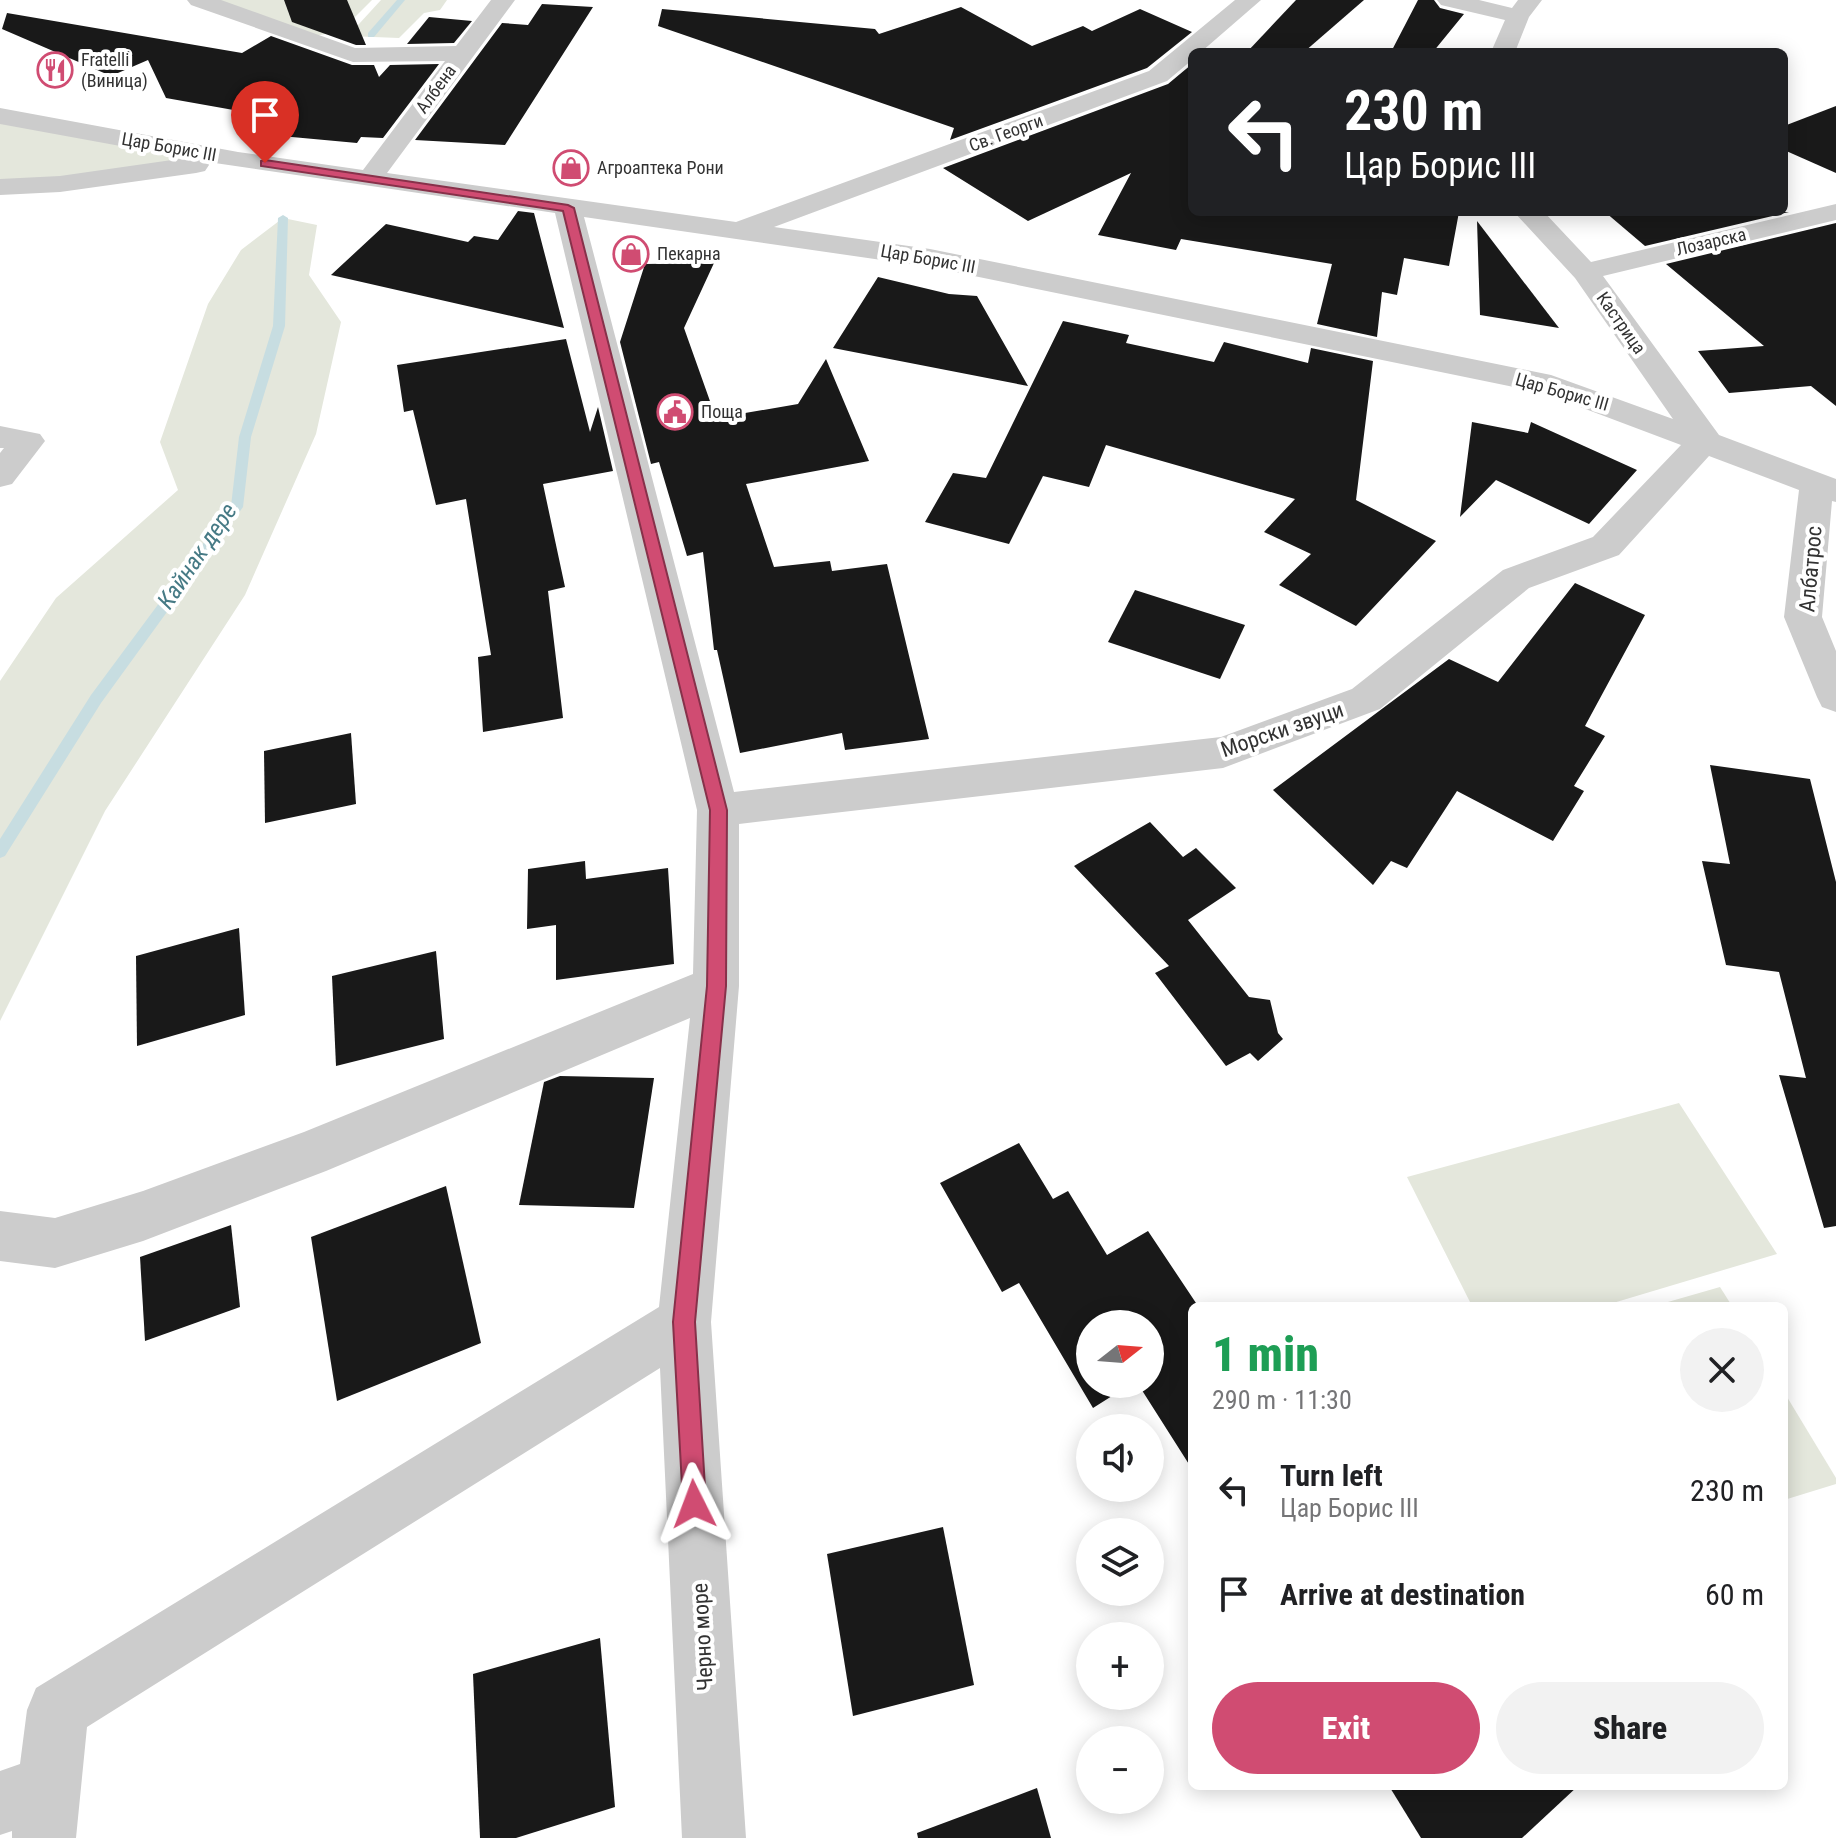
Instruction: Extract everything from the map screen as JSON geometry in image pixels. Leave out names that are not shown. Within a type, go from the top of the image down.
[{"type":"street","points":[[199,0],[353,55],[462,53]]},
{"type":"street","name":"Албена","points":[[370,178],[503,0]]},
{"type":"street","name":"Св. Георги","points":[[1192,48],[1249,0]]},
{"type":"street","points":[[1449,0],[1524,8],[1505,48]]},
{"type":"street","name":"Св. Георги","points":[[742,230],[1158,76],[1188,51]]},
{"type":"street","name":"Цар Борис III","points":[[0,116],[238,160],[930,258],[1551,385],[1827,487]]},
{"type":"street","points":[[0,187],[60,184],[238,160]]},
{"type":"street","name":"Черно море","points":[[568,208],[718,810],[716,986],[684,1322],[714,1838]]},
{"type":"street","name":"Лозарска","points":[[1585,272],[1836,212]]},
{"type":"street","name":"Кастрица","points":[[1532,216],[1585,272],[1705,440]]},
{"type":"street","points":[[0,476],[14,439]]},
{"type":"street","name":"Морски звуци","points":[[718,810],[1223,752],[1366,699],[1516,579],[1606,546],[1705,440]]},
{"type":"street","name":"Албатрос","points":[[1827,487],[1803,617],[1836,697]]},
{"type":"street","points":[[0,1236],[55,1243],[143,1216],[309,1154],[716,986]]},
{"type":"street","points":[[31,1809],[58,1710],[684,1322]]},
{"type":"shaded area","points":[[213,0],[372,0],[341,31],[315,36]]},
{"type":"shaded area","points":[[381,0],[447,0],[440,10],[424,13],[399,38],[348,36]]},
{"type":"shaded area","points":[[0,116],[238,160],[60,184],[0,187]]},
{"type":"shaded area","points":[[283,218],[317,225],[309,275],[341,322],[316,434],[245,595],[105,811],[0,1021],[0,681],[56,598],[178,490],[160,442],[208,304],[241,250]]},
{"type":"shaded area","points":[[1679,1103],[1777,1254],[1616,1302],[1470,1302],[1407,1177]]},
{"type":"shaded area","points":[[1720,1287],[1729,1302],[1668,1302]]},
{"type":"shaded area","points":[[1788,1399],[1836,1478],[1836,1484],[1788,1499]]},
{"type":"building","points":[[284,0],[347,0],[366,45],[356,45],[292,22]]},
{"type":"building","points":[[1296,0],[1364,0],[1309,48],[1251,48]]},
{"type":"building","points":[[1418,0],[1434,0],[1440,8],[1464,14],[1436,48],[1393,48]]},
{"type":"building","points":[[542,4],[593,7],[505,145],[415,140],[502,23],[528,25]]},
{"type":"building","points":[[961,7],[1032,46],[1083,26],[1092,31],[1140,9],[1192,32],[1147,68],[950,140],[954,128],[658,26],[662,9],[875,29],[879,34]]},
{"type":"building","points":[[7,13],[242,53],[271,36],[352,65],[374,65],[379,77],[390,65],[439,64],[383,138],[361,137],[357,143],[248,133],[262,115],[166,98],[148,60],[111,76],[2,29]]},
{"type":"building","points":[[429,17],[472,21],[454,43],[407,44]]},
{"type":"building","points":[[1188,67],[1188,216],[1458,216],[1449,266],[1404,258],[1397,295],[1382,292],[1377,337],[1317,324],[1332,264],[1181,239],[1176,250],[1098,235],[1131,173],[1028,221],[943,168],[1168,84]]},
{"type":"building","points":[[1836,106],[1836,173],[1788,152],[1788,124]]},
{"type":"building","points":[[518,211],[534,213],[564,328],[331,275],[386,224],[468,242],[474,236],[498,240]]},
{"type":"building","points":[[1610,216],[1772,216],[1645,246]]},
{"type":"building","points":[[1477,221],[1559,328],[1480,315]]},
{"type":"building","points":[[1836,223],[1836,406],[1811,386],[1729,393],[1698,351],[1764,346],[1666,264]]},
{"type":"building","points":[[714,263],[684,328],[716,418],[798,404],[826,359],[869,461],[746,484],[774,567],[830,561],[832,571],[887,564],[929,739],[845,750],[842,733],[740,753],[717,650],[714,650],[703,552],[687,556],[659,462],[651,464],[620,342],[645,264]]},
{"type":"building","points":[[878,277],[949,294],[977,296],[1028,386],[833,348]]},
{"type":"building","points":[[1063,321],[1129,335],[1126,343],[1214,362],[1224,342],[1308,363],[1311,348],[1373,361],[1356,500],[1436,541],[1356,626],[1279,585],[1311,554],[1264,532],[1295,499],[1106,445],[1089,487],[1043,476],[1009,544],[925,522],[953,473],[986,478]]},
{"type":"building","points":[[566,339],[590,432],[598,407],[613,471],[543,484],[565,587],[548,591],[563,718],[483,732],[478,657],[491,655],[466,499],[436,505],[413,410],[404,412],[397,365]]},
{"type":"building","points":[[1472,422],[1528,433],[1531,422],[1637,470],[1589,524],[1496,480],[1460,517]]},
{"type":"building","points":[[1575,583],[1645,615],[1585,726],[1605,736],[1574,786],[1584,791],[1553,841],[1457,791],[1407,868],[1391,861],[1373,885],[1273,790],[1449,659],[1498,682]]},
{"type":"building","points":[[1135,590],[1245,625],[1220,679],[1108,642]]},
{"type":"building","points":[[351,733],[356,804],[265,823],[264,751]]},
{"type":"building","points":[[1710,765],[1810,779],[1836,882],[1836,1226],[1824,1228],[1779,1075],[1806,1078],[1779,972],[1726,965],[1702,861],[1730,864]]},
{"type":"building","points":[[1150,822],[1183,857],[1196,848],[1236,888],[1188,920],[1249,997],[1270,1000],[1278,1033],[1283,1039],[1258,1061],[1250,1053],[1226,1066],[1155,973],[1169,966],[1074,866]]},
{"type":"building","points":[[585,861],[586,879],[668,868],[674,964],[556,980],[556,925],[527,929],[528,869]]},
{"type":"building","points":[[239,928],[245,1015],[137,1046],[136,956]]},
{"type":"building","points":[[436,951],[444,1039],[336,1066],[332,976]]},
{"type":"building","points":[[560,1076],[654,1078],[634,1208],[519,1205],[544,1082]]},
{"type":"building","points":[[1019,1143],[1053,1199],[1068,1191],[1107,1255],[1148,1231],[1195,1302],[1188,1302],[1188,1463],[1164,1425],[1164,1414],[1157,1414],[1147,1398],[1164,1398],[1164,1310],[1076,1310],[1076,1379],[1019,1283],[1002,1292],[940,1183]]},
{"type":"building","points":[[446,1186],[481,1343],[337,1401],[311,1237]]},
{"type":"building","points":[[231,1225],[240,1307],[145,1341],[140,1257]]},
{"type":"building","points":[[1087,1398],[1109,1398],[1093,1408]]},
{"type":"building","points":[[943,1527],[974,1685],[853,1716],[827,1554]]},
{"type":"building","points":[[600,1638],[615,1807],[516,1838],[480,1838],[473,1674]]},
{"type":"building","points":[[1037,1788],[1051,1838],[918,1838],[917,1833]]},
{"type":"building","points":[[1391,1790],[1574,1790],[1522,1838],[1421,1838]]},
{"type":"waterway","name":"Кайнак дере","points":[[371,35],[401,0]]},
{"type":"waterway","name":"Кайнак дере","points":[[0,852],[96,699],[237,507],[245,437],[279,326],[283,218]]},
{"type":"place","name":"Fratelli (Виница)","points":[[55,70]]},
{"type":"place","name":"Агроаптека Рони","points":[[571,168]]},
{"type":"place","name":"Пекарна","points":[[631,254]]},
{"type":"place","name":"Поща","points":[[675,412]]},
{"type":"route","points":[[265,163],[568,208],[718,810],[716,986],[684,1322],[694,1504]]}]
